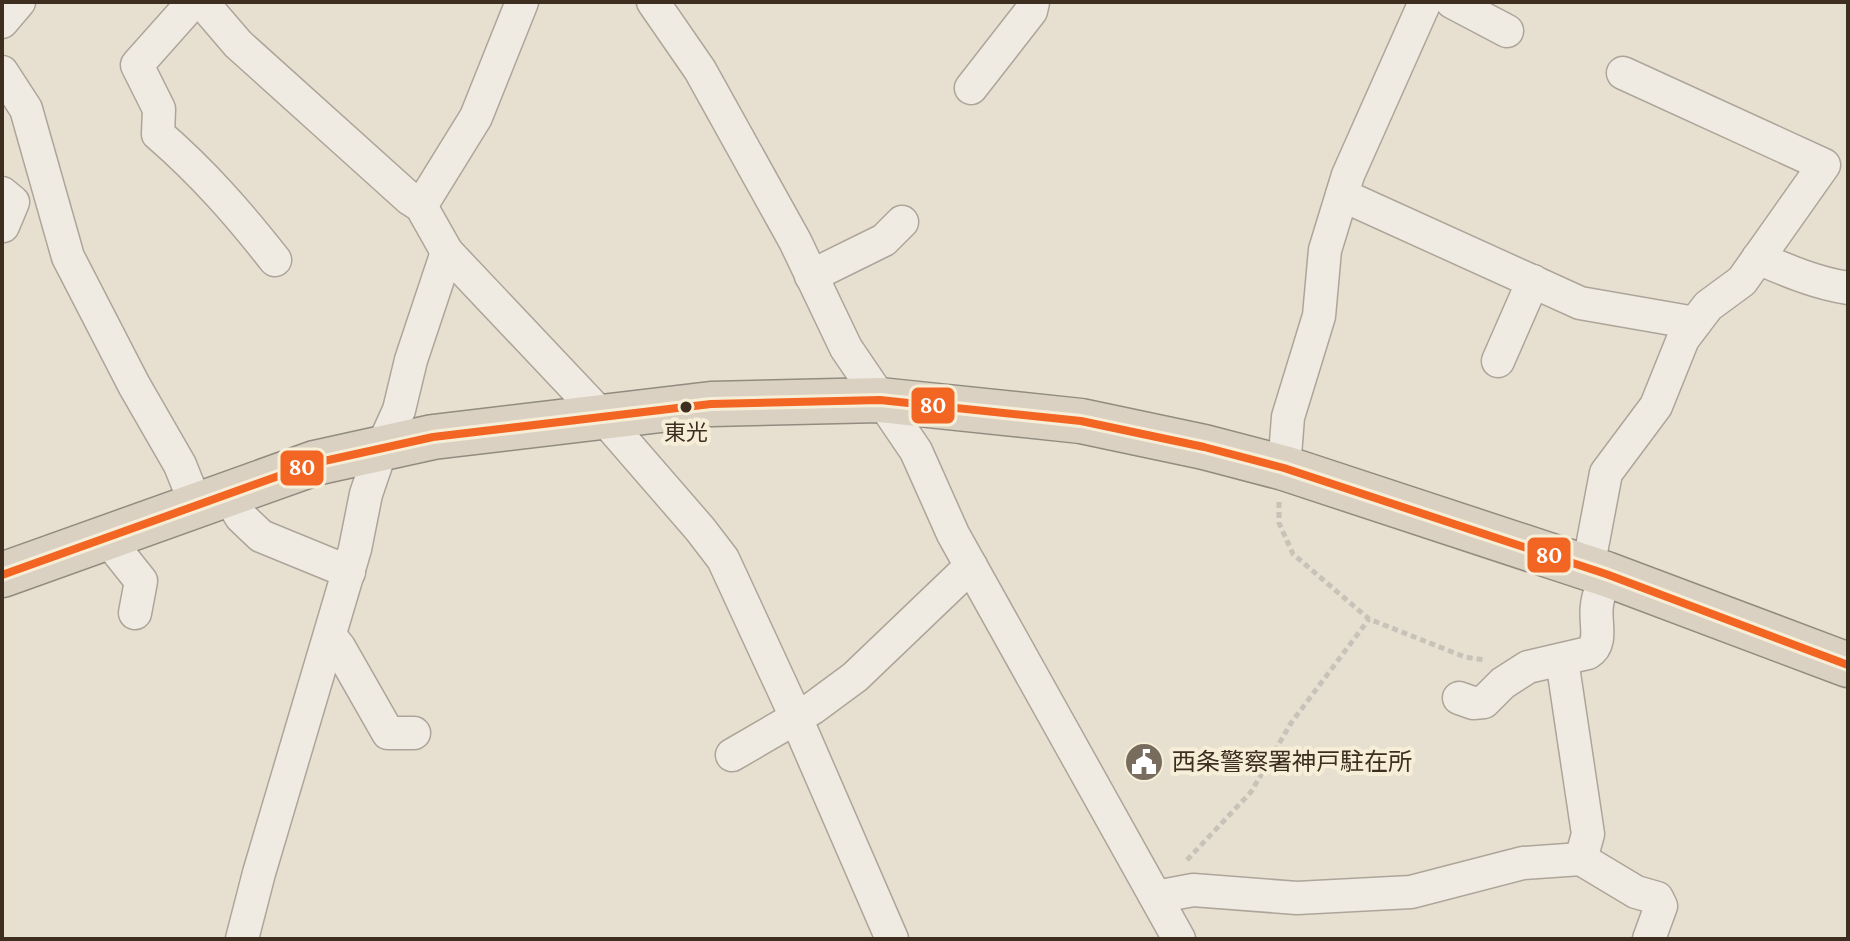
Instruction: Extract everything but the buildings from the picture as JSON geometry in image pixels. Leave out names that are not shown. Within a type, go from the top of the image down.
[{"type":"highway","points":[[2,575],[315,463],[433,437],[711,404],[880,400],[1081,421],[1204,447],[1284,468],[1597,571],[1848,665]]},
{"type":"street","points":[[2,22],[19,2]]},
{"type":"street","points":[[193,2],[137,65],[159,109],[158,134],[226,197],[275,260]]},
{"type":"street","points":[[202,2],[238,44],[421,206],[447,252],[602,416],[723,559],[796,717],[892,939]]},
{"type":"street","points":[[421,206],[476,117],[522,2]]},
{"type":"street","points":[[653,2],[700,70],[811,276],[846,348],[916,451],[953,534],[1179,939]]},
{"type":"street","points":[[971,88],[1031,11],[1033,2]]},
{"type":"street","points":[[1284,468],[1288,417],[1319,316],[1325,250],[1348,175],[1425,2]]},
{"type":"street","points":[[1452,2],[1507,31]]},
{"type":"street","points":[[1459,698],[1473,703],[1484,702],[1503,683],[1528,667],[1594,649],[1597,642],[1597,571],[1606,473],[1656,406],[1683,339],[1708,306],[1742,281],[1824,165],[1623,73]]},
{"type":"street","points":[[7,94],[26,109],[68,257],[134,385],[180,465],[211,500],[241,517],[261,536],[349,572]]},
{"type":"street","points":[[2,193],[13,202],[3,226]]},
{"type":"street","points":[[1342,195],[1580,303],[1695,323]]},
{"type":"street","points":[[811,276],[884,240],[902,222]]},
{"type":"street","points":[[242,939],[349,572],[366,494],[399,410],[411,360],[447,252]]},
{"type":"street","points":[[1758,258],[1809,279],[1848,288]]},
{"type":"street","points":[[1498,361],[1533,281]]},
{"type":"street","points":[[106,537],[141,581],[135,613]]},
{"type":"street","points":[[732,755],[813,708],[855,677],[971,566]]},
{"type":"street","points":[[330,636],[388,733],[414,733]]},
{"type":"street","points":[[1562,660],[1588,834],[1581,859]]},
{"type":"street","points":[[1156,897],[1193,890],[1297,898],[1411,892],[1523,863],[1581,859],[1636,892],[1657,898],[1661,906],[1649,939]]},
{"type":"path","points":[[1284,468],[1277,510],[1285,541],[1304,566],[1369,619],[1465,657],[1528,667]]},
{"type":"path","points":[[1156,897],[1251,792],[1291,723],[1369,619]]},
{"type":"transit line","name":"80","points":[[2,575],[315,463],[433,437],[711,404],[880,400],[1081,421],[1204,447],[1284,468],[1606,574],[1848,665]]},
{"type":"place","name":"東光","points":[[686,407]]},
{"type":"place","name":"西条警察署神戸駐在所","points":[[1144,762]]}]
